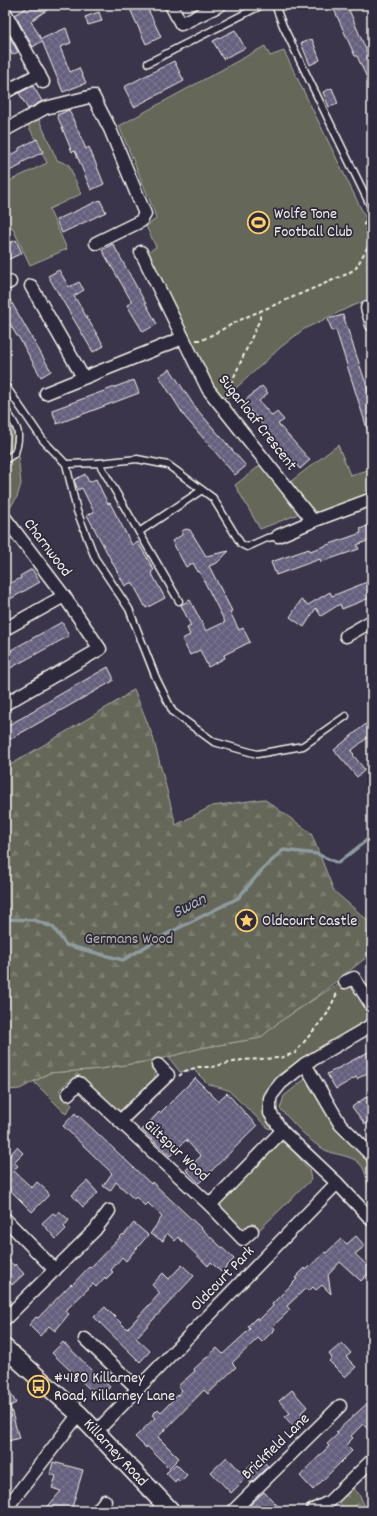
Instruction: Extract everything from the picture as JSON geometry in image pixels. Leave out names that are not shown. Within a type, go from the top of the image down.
[{"type":"main road","name":"Killarney Road","points":[[5,1348],[79,1414],[171,1511]]},
{"type":"street","points":[[171,5],[181,24],[220,5]]},
{"type":"street","points":[[5,12],[41,78],[5,92]]},
{"type":"street","points":[[5,130],[45,108],[93,96],[110,129],[145,214],[141,221],[96,244]]},
{"type":"street","name":"Sugarloaf Crescent","points":[[141,252],[208,389],[313,521]]},
{"type":"street","points":[[32,286],[82,377]]},
{"type":"street","points":[[367,308],[372,325]]},
{"type":"street","points":[[46,393],[82,377],[183,338]]},
{"type":"street","points":[[278,536],[372,499]]},
{"type":"street","name":"Charnwood","points":[[5,518],[64,596],[100,649],[5,704]]},
{"type":"street","name":"Charnwood","points":[[5,629],[64,596]]},
{"type":"street","points":[[346,636],[372,621]]},
{"type":"street","points":[[345,982],[354,978],[372,1006]]},
{"type":"street","points":[[372,1025],[306,1064],[281,1083],[270,1098],[270,1113],[282,1131],[337,1183],[372,1220]]},
{"type":"street","points":[[306,1064],[340,1124],[372,1156]]},
{"type":"street","name":"Giltspur Wood","points":[[120,1121],[168,1075],[158,1065]]},
{"type":"street","name":"Giltspur Wood","points":[[68,1094],[79,1083],[210,1205],[243,1239],[252,1231]]},
{"type":"street","name":"Giltspur Wood","points":[[210,1205],[282,1131]]},
{"type":"street","name":"Oldcourt Park","points":[[96,1432],[337,1183]]},
{"type":"street","points":[[5,1319],[95,1230],[109,1211]]},
{"type":"street","points":[[5,1219],[55,1270]]},
{"type":"street","points":[[85,1339],[138,1389]]},
{"type":"street","name":"Brickfield Lane","points":[[233,1511],[340,1406]]},
{"type":"street","points":[[5,1510],[79,1414]]},
{"type":"street","points":[[313,1510],[329,1502],[372,1460]]},
{"type":"street","points":[[97,1511],[105,1501]]},
{"type":"lane","points":[[148,63],[262,5]]},
{"type":"lane","points":[[275,5],[283,26],[372,209]]},
{"type":"lane","points":[[5,385],[43,440],[66,464],[77,511],[95,558],[129,609],[156,678],[172,712],[214,742],[257,754],[303,746],[346,716]]},
{"type":"lane","points":[[5,409],[19,434],[15,454],[5,460]]},
{"type":"lane","points":[[66,464],[99,463],[137,459],[168,465],[213,498],[242,544],[247,546],[267,538],[278,536]]},
{"type":"lane","points":[[99,463],[179,601]]},
{"type":"lane","points":[[139,532],[202,490]]},
{"type":"path","points":[[183,338],[202,340],[260,311],[347,274],[356,268],[371,241],[364,224],[372,213]]},
{"type":"path","points":[[225,410],[233,380],[260,319],[260,311]]},
{"type":"path","points":[[179,1076],[185,1071],[198,1067],[212,1067],[242,1060],[280,1058],[295,1052],[327,1014],[337,993],[345,982]]},
{"type":"green space","name":"Wolfe Tone Football Club","points":[[265,46],[270,56],[284,51],[372,231],[372,299],[352,306],[304,329],[281,347],[224,399],[214,387],[148,252],[156,247],[146,226],[156,219],[119,126]]},
{"type":"green space","points":[[36,113],[57,160],[69,165],[81,194],[49,209],[67,249],[30,265],[12,227],[5,230],[5,183],[47,163],[25,119]]},
{"type":"green space","points":[[12,427],[20,442],[18,454],[21,484],[17,497],[10,508],[5,507],[5,453],[9,450]]},
{"type":"green space","points":[[338,445],[350,475],[372,469],[372,492],[318,512],[314,511],[290,482]]},
{"type":"green space","points":[[262,464],[301,511],[296,515],[260,529],[235,485]]},
{"type":"green space","name":"Germans Wood","points":[[134,689],[153,737],[176,825],[212,806],[264,799],[311,833],[334,891],[372,924],[372,953],[315,998],[279,1022],[260,1038],[201,1048],[161,1059],[100,1069],[49,1073],[20,1089],[5,1090],[5,768],[119,700]]},
{"type":"green space","points":[[342,981],[352,985],[369,1012],[369,1018],[366,1022],[308,1055],[278,1075],[265,1094],[263,1108],[266,1118],[272,1127],[269,1129],[228,1090],[208,1084],[194,1070],[180,1072],[168,1057],[201,1048],[260,1038],[279,1022]]},
{"type":"green space","points":[[150,1061],[155,1071],[155,1078],[124,1110],[117,1111],[111,1108],[77,1074],[59,1090],[72,1105],[66,1114],[34,1082],[49,1073],[100,1069]]},
{"type":"green space","points":[[305,1079],[336,1129],[372,1165],[372,1200],[370,1198],[366,1175],[356,1160],[329,1152],[319,1146],[307,1137],[280,1109],[284,1096]]},
{"type":"green space","points":[[282,1142],[288,1145],[309,1169],[311,1180],[257,1232],[250,1226],[241,1228],[230,1222],[218,1209],[218,1200],[275,1144]]},
{"type":"green space","points":[[352,1487],[359,1494],[367,1511],[350,1511],[343,1508],[341,1505],[339,1500]]},
{"type":"building","points":[[23,5],[54,5],[31,21],[41,39],[66,28],[71,43],[60,47],[70,72],[79,68],[86,83],[63,92],[42,41],[33,47],[15,15],[26,8]]},
{"type":"building","points":[[138,5],[146,5],[161,37],[146,44],[130,9]]},
{"type":"building","points":[[332,5],[347,5],[369,57],[372,55],[372,89],[357,56],[355,56]]},
{"type":"building","points":[[99,12],[102,21],[88,25],[85,17]]},
{"type":"building","points":[[5,28],[18,52],[12,55],[5,39]]},
{"type":"building","points":[[235,30],[245,48],[223,59],[213,41]]},
{"type":"building","points":[[312,39],[320,60],[310,65],[301,43]]},
{"type":"building","points":[[174,61],[184,81],[134,107],[124,87]]},
{"type":"building","points":[[33,86],[42,101],[28,109],[19,93]]},
{"type":"building","points":[[332,88],[338,104],[329,107],[323,92]]},
{"type":"building","points":[[69,110],[86,149],[89,147],[104,184],[91,190],[75,151],[72,152],[57,115]]},
{"type":"building","points":[[37,139],[43,152],[21,163],[22,165],[5,173],[5,157],[19,151],[19,148]]},
{"type":"building","points":[[100,200],[106,212],[62,233],[56,220]]},
{"type":"building","points":[[16,240],[22,253],[5,261],[5,245]]},
{"type":"building","points":[[113,244],[157,324],[143,332],[127,305],[132,302],[102,250]]},
{"type":"building","points":[[59,270],[69,287],[79,282],[84,290],[74,296],[104,346],[93,352],[48,276]]},
{"type":"building","points":[[5,291],[51,371],[41,377],[5,316]]},
{"type":"building","points":[[343,315],[372,402],[372,438],[370,438],[336,330],[332,331],[328,319]]},
{"type":"building","points":[[170,369],[195,407],[246,466],[235,475],[185,417],[159,376]]},
{"type":"building","points":[[134,380],[139,393],[57,424],[52,410]]},
{"type":"building","points":[[262,386],[268,393],[259,401],[272,416],[277,412],[284,420],[278,424],[310,460],[300,469],[243,402]]},
{"type":"building","points":[[85,474],[89,482],[96,479],[108,504],[110,503],[132,545],[138,542],[154,570],[151,572],[165,598],[146,608],[132,582],[125,586],[87,515],[94,512],[82,488],[78,490],[75,483],[74,480]]},
{"type":"building","points":[[372,524],[372,539],[357,545],[359,549],[321,562],[320,559],[276,575],[271,562],[309,549],[310,551],[361,533],[360,529]]},
{"type":"building","points":[[186,529],[190,530],[206,556],[229,551],[217,563],[209,566],[232,611],[230,612],[239,630],[243,628],[250,642],[224,655],[225,658],[208,667],[200,650],[190,655],[182,639],[190,635],[187,628],[191,626],[181,605],[190,600],[206,631],[225,622],[199,571],[198,572],[193,563],[186,567],[172,541],[182,535],[182,531]]},
{"type":"building","points":[[32,569],[40,582],[5,602],[5,586],[21,578],[20,576]]},
{"type":"building","points":[[372,580],[372,597],[342,609],[340,604],[321,616],[316,608],[304,627],[290,617],[301,600],[308,605],[330,592],[332,596]]},
{"type":"building","points":[[62,622],[69,636],[5,671],[5,655],[12,651],[11,650]]},
{"type":"building","points":[[108,667],[113,677],[113,681],[5,742],[5,727]]},
{"type":"building","points":[[372,719],[372,734],[351,751],[365,770],[357,777],[334,750]]},
{"type":"building","points":[[372,1050],[372,1070],[357,1079],[356,1077],[336,1089],[327,1074]]},
{"type":"building","points":[[195,1078],[218,1101],[227,1093],[257,1126],[199,1183],[186,1170],[201,1156],[186,1140],[170,1156],[142,1130]]},
{"type":"building","points":[[366,1097],[372,1104],[372,1128],[367,1123],[365,1124],[352,1107]]},
{"type":"building","points":[[75,1113],[151,1184],[152,1182],[234,1259],[221,1272],[211,1262],[208,1266],[178,1237],[175,1241],[167,1233],[163,1241],[150,1234],[162,1217],[148,1203],[145,1206],[136,1197],[134,1199],[116,1182],[110,1191],[103,1186],[112,1173],[63,1126]]},
{"type":"building","points":[[17,1147],[23,1153],[14,1162],[18,1166],[13,1170],[32,1188],[37,1182],[48,1192],[48,1196],[32,1212],[5,1185],[5,1154],[8,1157]]},
{"type":"building","points":[[87,1181],[98,1193],[83,1207],[72,1195]]},
{"type":"building","points":[[59,1211],[69,1220],[64,1227],[66,1229],[56,1239],[42,1223],[53,1213],[56,1215]]},
{"type":"building","points":[[134,1223],[148,1235],[126,1261],[122,1257],[111,1270],[113,1272],[106,1279],[105,1277],[96,1287],[93,1284],[65,1311],[69,1314],[55,1331],[49,1326],[40,1336],[29,1325],[36,1317],[38,1318],[89,1267],[90,1268],[123,1234],[124,1235]]},
{"type":"building","points":[[356,1236],[365,1246],[355,1254],[372,1270],[361,1281],[340,1262],[328,1275],[331,1294],[322,1285],[316,1290],[313,1287],[309,1291],[306,1288],[287,1306],[290,1310],[273,1326],[275,1329],[262,1342],[258,1338],[232,1363],[236,1367],[208,1394],[204,1390],[158,1437],[179,1458],[169,1468],[147,1446],[146,1448],[135,1437],[155,1418],[152,1415],[158,1409],[161,1412],[179,1394],[182,1390],[178,1386],[217,1348],[223,1354],[250,1329],[248,1326],[256,1318],[259,1320],[273,1306],[272,1304],[297,1279],[295,1278],[305,1268],[306,1270],[341,1239],[347,1244]]},
{"type":"building","points":[[5,1256],[24,1274],[12,1285],[5,1276]]},
{"type":"building","points":[[182,1265],[194,1276],[136,1338],[150,1351],[140,1362],[94,1317],[105,1307],[127,1329],[160,1293],[152,1285],[163,1273],[169,1279]]},
{"type":"building","points":[[63,1342],[110,1387],[99,1398],[52,1353]]},
{"type":"building","points":[[342,1343],[351,1353],[346,1357],[356,1367],[345,1377],[329,1361],[332,1358],[329,1354]]},
{"type":"building","points":[[5,1384],[16,1403],[10,1406],[19,1438],[5,1442]]},
{"type":"building","points":[[292,1390],[307,1407],[301,1413],[306,1418],[295,1428],[285,1417],[290,1413],[279,1401]]},
{"type":"building","points":[[372,1399],[372,1434],[363,1424],[351,1436],[353,1438],[346,1445],[352,1451],[313,1490],[300,1476],[329,1446],[327,1444],[338,1434],[336,1432]]},
{"type":"building","points":[[227,1457],[242,1473],[253,1462],[257,1466],[262,1460],[268,1466],[251,1483],[246,1478],[231,1493],[211,1472]]},
{"type":"building","points":[[53,1462],[83,1470],[71,1511],[44,1511],[61,1491],[52,1488],[56,1476],[50,1474]]},
{"type":"building","points":[[176,1464],[187,1475],[180,1482],[177,1479],[175,1482],[166,1473]]},
{"type":"building","points":[[264,1492],[283,1511],[254,1511],[249,1506]]},
{"type":"waterway","name":"Swan","points":[[5,919],[34,920],[53,927],[66,945],[123,960],[167,934],[238,898],[262,870],[283,850],[317,854],[338,863],[372,836]]},
{"type":"place","name":"Wolfe Tone Football Club","points":[[259,223]]},
{"type":"place","name":"Oldcourt Castle","points":[[247,921]]},
{"type":"place","name":"#4180 Killarney Road, Killarney Lane","points":[[39,1387]]}]
